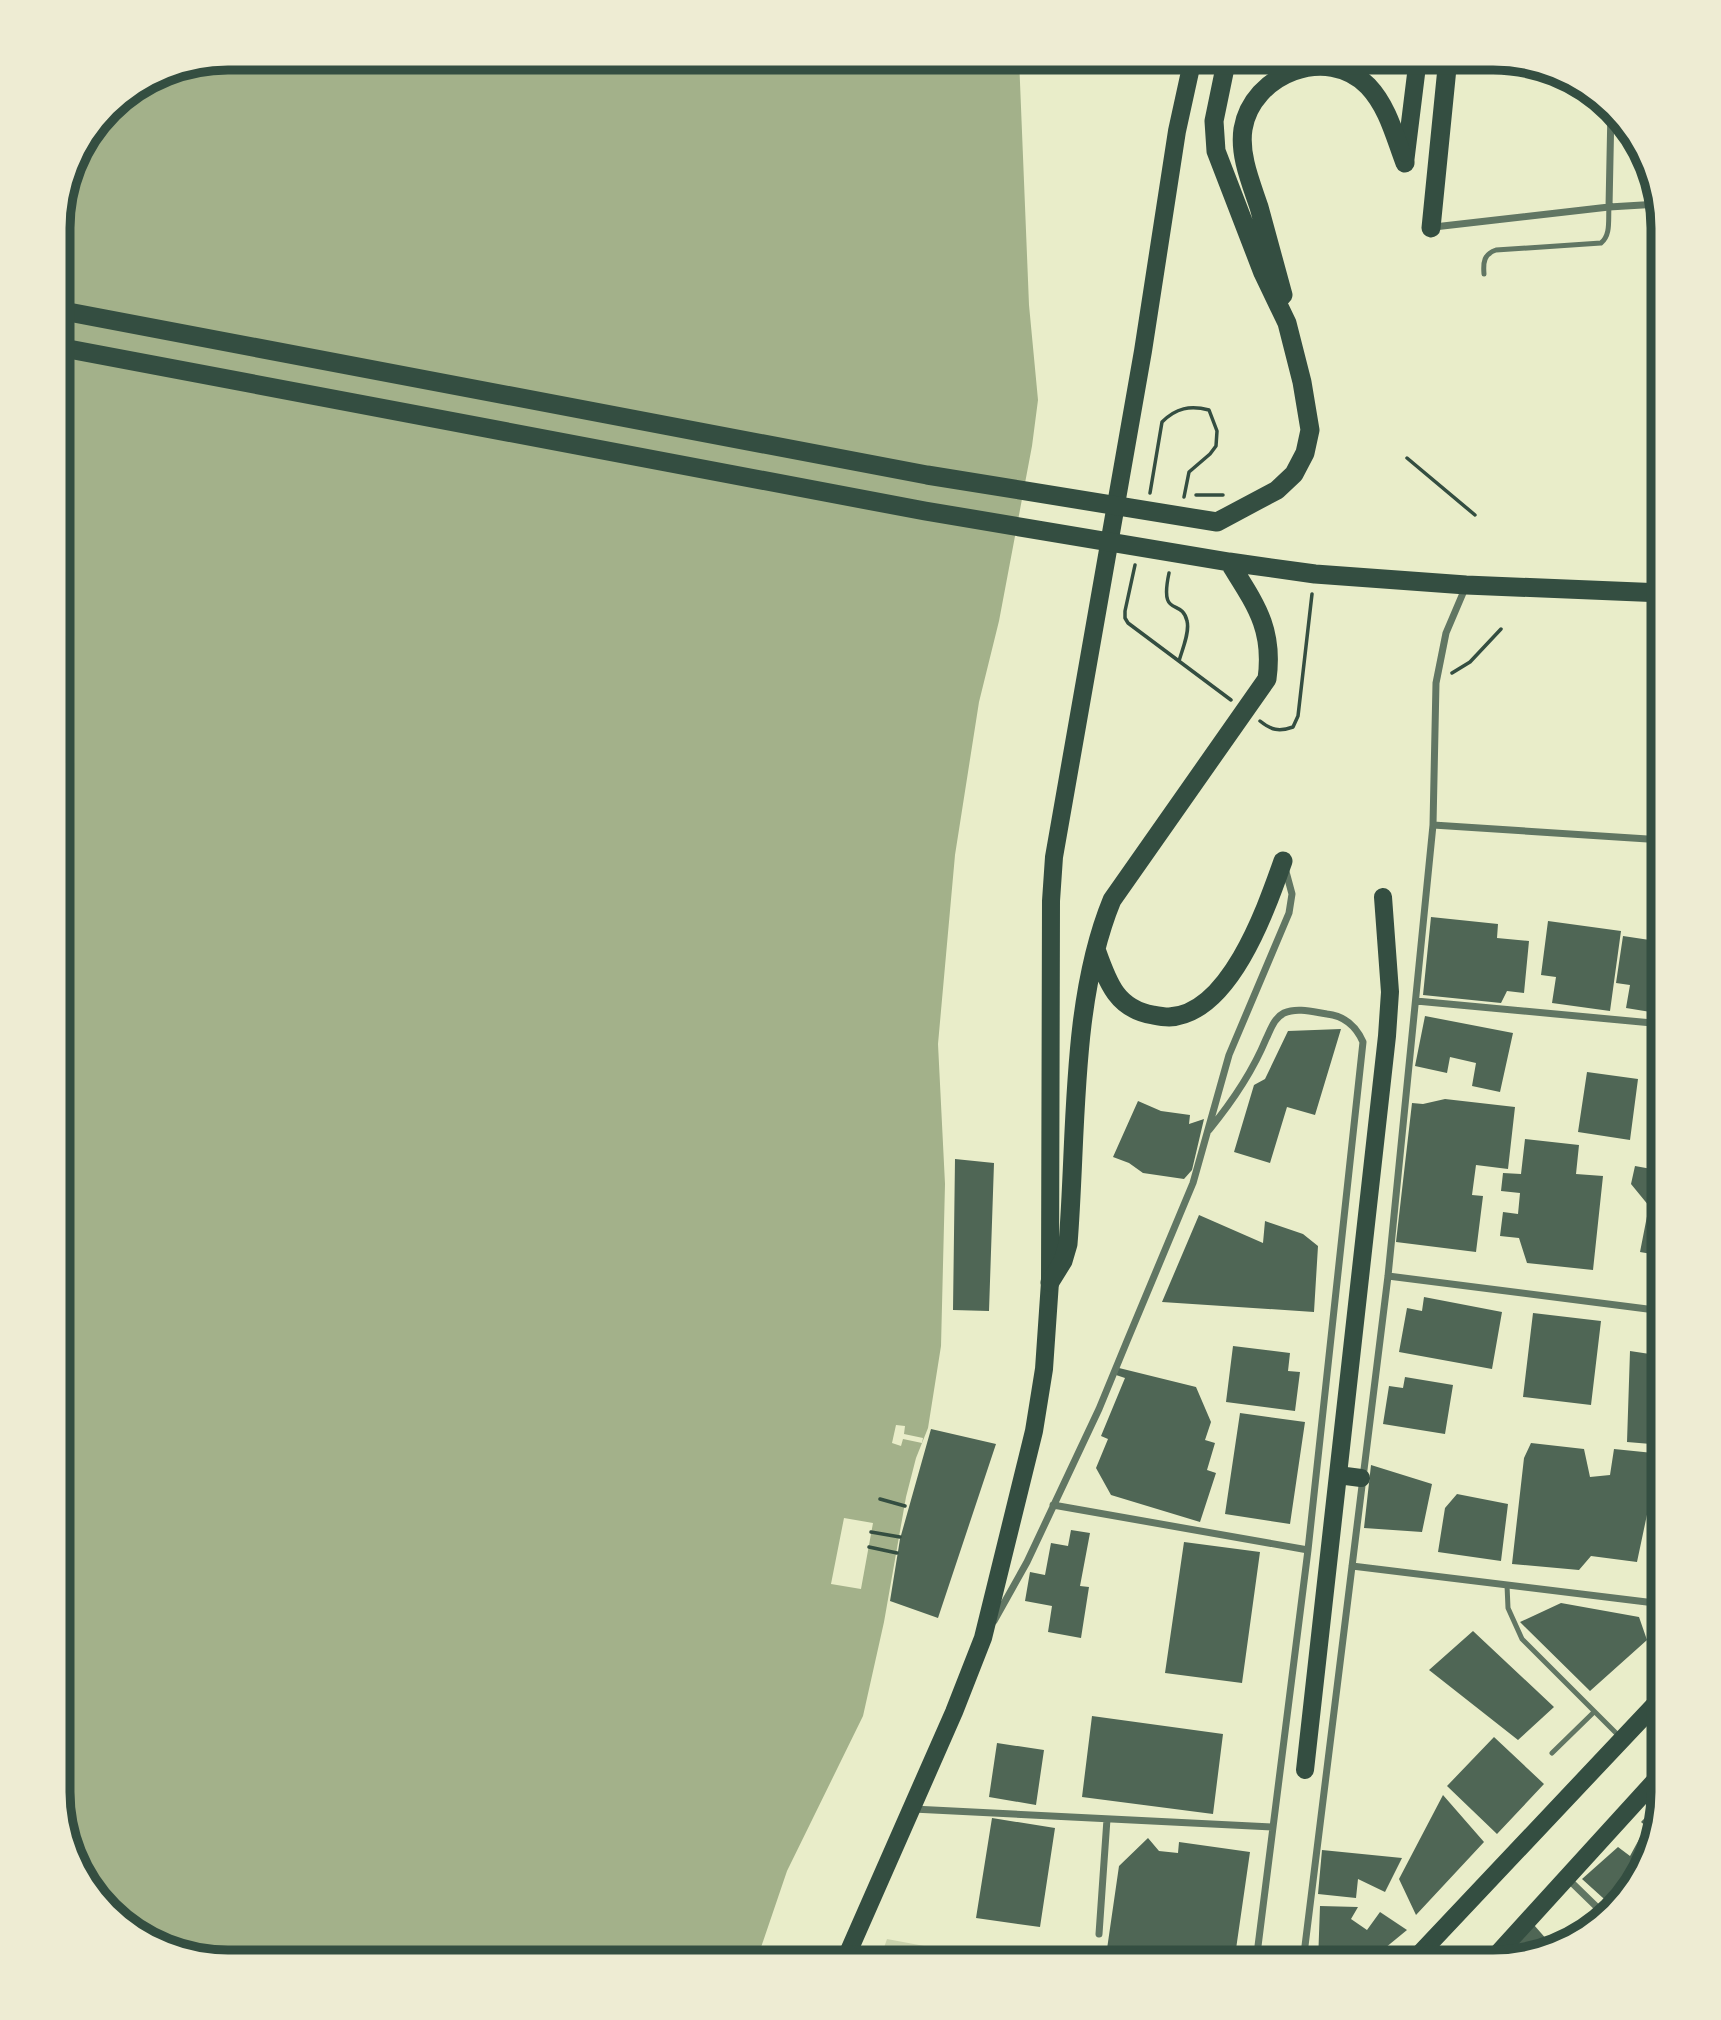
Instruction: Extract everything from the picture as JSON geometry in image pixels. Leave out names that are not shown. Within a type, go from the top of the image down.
[{"type":"highway","points":[[1225,70],[1214,121],[1216,151],[1263,273],[1287,323]]},
{"type":"highway","points":[[70,312],[927,475],[1217,522],[1277,490],[1294,474],[1305,453],[1310,430],[1274,261],[1244,156],[1243,129],[1251,104],[1268,84],[1291,70]]},
{"type":"highway","points":[[1339,70],[1366,85],[1383,106],[1405,163]]},
{"type":"highway","points":[[1431,228],[1447,70]]},
{"type":"highway","points":[[70,349],[925,511],[1229,562],[1315,574],[1466,585],[1651,593]]},
{"type":"highway","points":[[1050,1282],[1063,1261],[1068,1244],[1079,1038],[1101,925],[1112,900],[1267,679],[1270,656],[1266,630],[1229,562]]},
{"type":"highway","points":[[1096,947],[1107,980],[1123,1003],[1143,1013],[1170,1017],[1195,1009],[1222,988],[1242,957],[1266,908],[1283,861]]},
{"type":"main road","points":[[849,1950],[912,1810],[983,1638],[1034,1432],[1044,1369],[1050,1282],[1051,901],[1054,857],[1143,351],[1177,131],[1190,70]]},
{"type":"main road","points":[[1405,163],[1417,70]]},
{"type":"main road","points":[[1305,1770],[1387,1036],[1390,992],[1383,897]]},
{"type":"main road","points":[[1338,1475],[1361,1478]]},
{"type":"main road","points":[[1423,1950],[1651,1709]]},
{"type":"main road","points":[[1502,1950],[1651,1785]]},
{"type":"street","points":[[1609,208],[1611,126]]},
{"type":"street","points":[[1431,228],[1649,205]]},
{"type":"street","points":[[1304,1950],[1388,1276],[1433,825],[1436,683],[1447,633],[1466,585]]},
{"type":"street","points":[[1433,825],[1651,839]]},
{"type":"street","points":[[983,1638],[1027,1562],[1099,1409],[1193,1183],[1229,1055],[1289,913],[1292,894],[1283,861]]},
{"type":"street","points":[[1416,1001],[1651,1023]]},
{"type":"street","points":[[1209,1130],[1245,1081],[1272,1025],[1284,1013],[1300,1011],[1332,1015],[1342,1018],[1356,1028],[1363,1042],[1308,1550],[1258,1950]]},
{"type":"street","points":[[1388,1276],[1651,1309]]},
{"type":"street","points":[[1053,1505],[1308,1550]]},
{"type":"street","points":[[1352,1566],[1651,1602]]},
{"type":"street","points":[[912,1810],[1273,1827]]},
{"type":"street","points":[[1098,1934],[1107,1819]]},
{"type":"street","points":[[1567,1879],[1599,1909]]},
{"type":"lane","points":[[1484,274],[1485,257],[1496,250],[1601,243],[1608,233],[1609,208]]},
{"type":"lane","points":[[1507,1584],[1508,1608],[1522,1639],[1622,1739]]},
{"type":"lane","points":[[1552,1753],[1594,1712]]},
{"type":"path","points":[[1149,498],[1162,422],[1181,408],[1196,407],[1209,410],[1217,431],[1216,446],[1188,472]]},
{"type":"path","points":[[1407,458],[1475,515]]},
{"type":"path","points":[[1137,552],[1125,618],[1239,706]]},
{"type":"path","points":[[1259,721],[1269,728],[1281,731],[1293,727],[1298,716],[1315,574]]},
{"type":"path","points":[[1167,582],[1166,601],[1186,617],[1188,623],[1179,661]]},
{"type":"path","points":[[1469,662],[1501,629]]},
{"type":"path","points":[[880,1499],[905,1506]]},
{"type":"path","points":[[871,1532],[900,1537]]},
{"type":"path","points":[[869,1547],[897,1553]]},
{"type":"shaded area","points":[[228,70],[1019,70],[1029,305],[1038,400],[999,621],[979,702],[955,855],[938,1044],[945,1184],[941,1346],[928,1428],[916,1458],[906,1497],[884,1622],[863,1716],[787,1871],[760,1950],[228,1950],[207,1949],[177,1942],[140,1923],[116,1904],[103,1888],[86,1862],[78,1843],[70,1802],[70,218],[75,187],[86,158],[109,124],[140,97],[177,78],[207,71]]},
{"type":"shaded area","points":[[887,1939],[946,1950],[883,1950]]},
{"type":"pier","points":[[896,1425],[905,1426],[904,1434],[923,1438],[922,1443],[903,1439],[901,1446],[892,1443]]},
{"type":"pier","points":[[844,1518],[873,1523],[861,1589],[831,1584]]},
{"type":"building","points":[[1431,917],[1498,924],[1497,938],[1529,941],[1524,993],[1507,991],[1501,1003],[1423,995]]},
{"type":"building","points":[[1548,921],[1621,931],[1610,1011],[1552,1003],[1556,977],[1541,975]]},
{"type":"building","points":[[1623,936],[1651,940],[1651,1012],[1626,1008],[1630,985],[1616,983]]},
{"type":"building","points":[[1425,1016],[1513,1033],[1500,1092],[1472,1086],[1476,1063],[1450,1057],[1447,1073],[1415,1066]]},
{"type":"building","points":[[1341,1029],[1315,1115],[1287,1107],[1270,1163],[1234,1152],[1254,1085],[1265,1079],[1288,1031]]},
{"type":"building","points":[[1587,1072],[1638,1079],[1630,1140],[1578,1132]]},
{"type":"building","points":[[1445,1099],[1515,1107],[1508,1169],[1476,1165],[1472,1195],[1483,1196],[1476,1252],[1396,1242],[1412,1103],[1423,1104]]},
{"type":"building","points":[[1138,1101],[1161,1111],[1190,1115],[1189,1124],[1204,1119],[1192,1170],[1184,1179],[1143,1173],[1129,1163],[1113,1157]]},
{"type":"building","points":[[1525,1139],[1579,1145],[1576,1174],[1603,1176],[1593,1270],[1527,1263],[1519,1238],[1500,1236],[1503,1212],[1518,1214],[1520,1193],[1501,1191],[1503,1173],[1521,1174]]},
{"type":"building","points":[[955,1159],[994,1163],[989,1311],[953,1310]]},
{"type":"building","points":[[1635,1166],[1651,1169],[1651,1254],[1640,1252],[1649,1206],[1631,1184]]},
{"type":"building","points":[[1199,1215],[1263,1243],[1265,1221],[1303,1234],[1318,1246],[1314,1312],[1162,1302]]},
{"type":"building","points":[[1424,1297],[1502,1312],[1492,1369],[1399,1352],[1407,1308],[1422,1311]]},
{"type":"building","points":[[1533,1313],[1601,1321],[1591,1405],[1523,1397]]},
{"type":"building","points":[[1233,1346],[1290,1353],[1288,1371],[1300,1372],[1295,1411],[1226,1402]]},
{"type":"building","points":[[1630,1351],[1651,1354],[1651,1444],[1627,1442]]},
{"type":"building","points":[[1119,1368],[1196,1387],[1211,1422],[1205,1440],[1215,1443],[1207,1470],[1216,1473],[1200,1522],[1111,1495],[1096,1468],[1108,1439],[1101,1436],[1125,1378],[1116,1375]]},
{"type":"building","points":[[1405,1377],[1453,1385],[1445,1434],[1383,1424],[1389,1386],[1403,1388]]},
{"type":"building","points":[[1240,1413],[1305,1422],[1290,1524],[1225,1514]]},
{"type":"building","points":[[931,1429],[996,1444],[938,1618],[890,1601],[900,1539]]},
{"type":"building","points":[[1531,1443],[1584,1449],[1590,1477],[1610,1475],[1614,1449],[1651,1453],[1651,1496],[1637,1562],[1591,1556],[1579,1570],[1512,1564],[1524,1458]]},
{"type":"building","points":[[1371,1465],[1432,1484],[1422,1532],[1364,1528]]},
{"type":"building","points":[[1457,1494],[1508,1504],[1501,1561],[1438,1552],[1445,1508]]},
{"type":"building","points":[[1071,1530],[1090,1533],[1080,1586],[1089,1587],[1081,1638],[1048,1632],[1052,1606],[1025,1601],[1030,1572],[1045,1575],[1051,1543],[1068,1546]]},
{"type":"building","points":[[1184,1542],[1260,1552],[1242,1683],[1165,1673]]},
{"type":"building","points":[[1561,1603],[1639,1617],[1647,1640],[1590,1691],[1520,1622]]},
{"type":"building","points":[[1473,1631],[1554,1707],[1518,1740],[1429,1670]]},
{"type":"building","points":[[1092,1716],[1223,1734],[1213,1814],[1082,1797]]},
{"type":"building","points":[[1494,1737],[1544,1784],[1497,1834],[1447,1786]]},
{"type":"building","points":[[997,1743],[1044,1750],[1036,1805],[989,1797]]},
{"type":"building","points":[[1443,1795],[1484,1842],[1416,1915],[1399,1879]]},
{"type":"building","points":[[1650,1813],[1647,1827],[1641,1822]]},
{"type":"building","points":[[992,1818],[1055,1828],[1040,1927],[976,1918]]},
{"type":"building","points":[[1643,1832],[1646,1834],[1635,1862],[1607,1902],[1582,1879],[1618,1847],[1630,1856]]},
{"type":"building","points":[[1148,1838],[1159,1851],[1178,1853],[1179,1842],[1250,1852],[1236,1950],[1194,1950],[1166,1946],[1166,1950],[1107,1949],[1119,1866]]},
{"type":"building","points":[[1322,1850],[1402,1858],[1385,1892],[1358,1879],[1356,1898],[1318,1894]]},
{"type":"building","points":[[1320,1906],[1358,1907],[1351,1919],[1367,1930],[1380,1912],[1407,1930],[1383,1950],[1318,1950]]},
{"type":"building","points":[[1534,1925],[1548,1940],[1524,1947],[1513,1949]]}]
